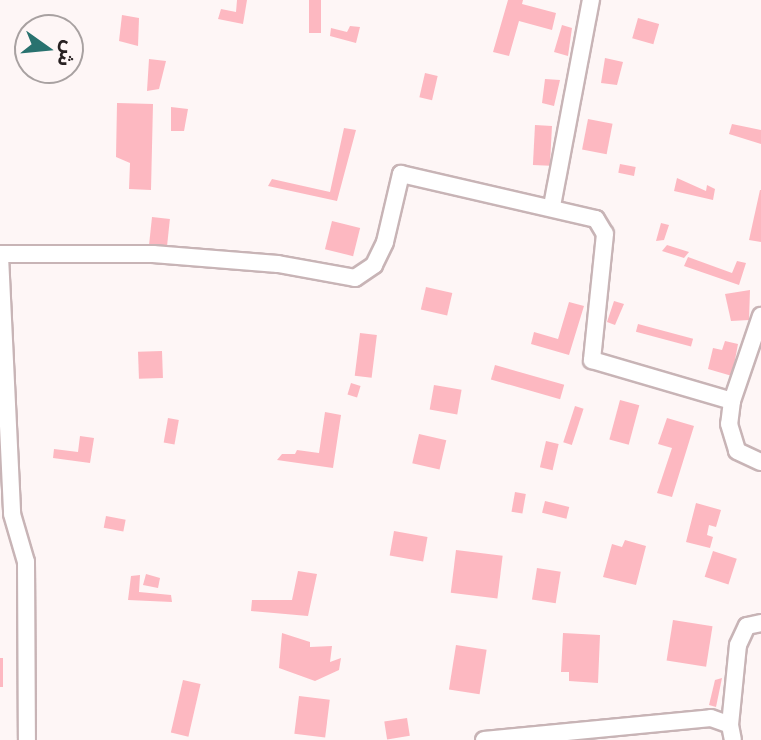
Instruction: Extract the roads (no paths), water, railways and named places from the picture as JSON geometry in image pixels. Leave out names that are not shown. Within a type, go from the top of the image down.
[{"type":"street","points":[[552,206],[591,0]]},
{"type":"street","points":[[27,740],[26,562],[12,514],[0,255],[153,254],[278,264],[355,278],[374,265],[385,242],[401,174],[552,206],[596,219],[605,234],[592,360],[733,401]]},
{"type":"street","points":[[761,316],[733,401],[729,424],[737,451],[761,462]]},
{"type":"street","points":[[484,740],[536,737],[660,720],[711,718],[732,732],[738,645],[747,626],[761,623]]}]
